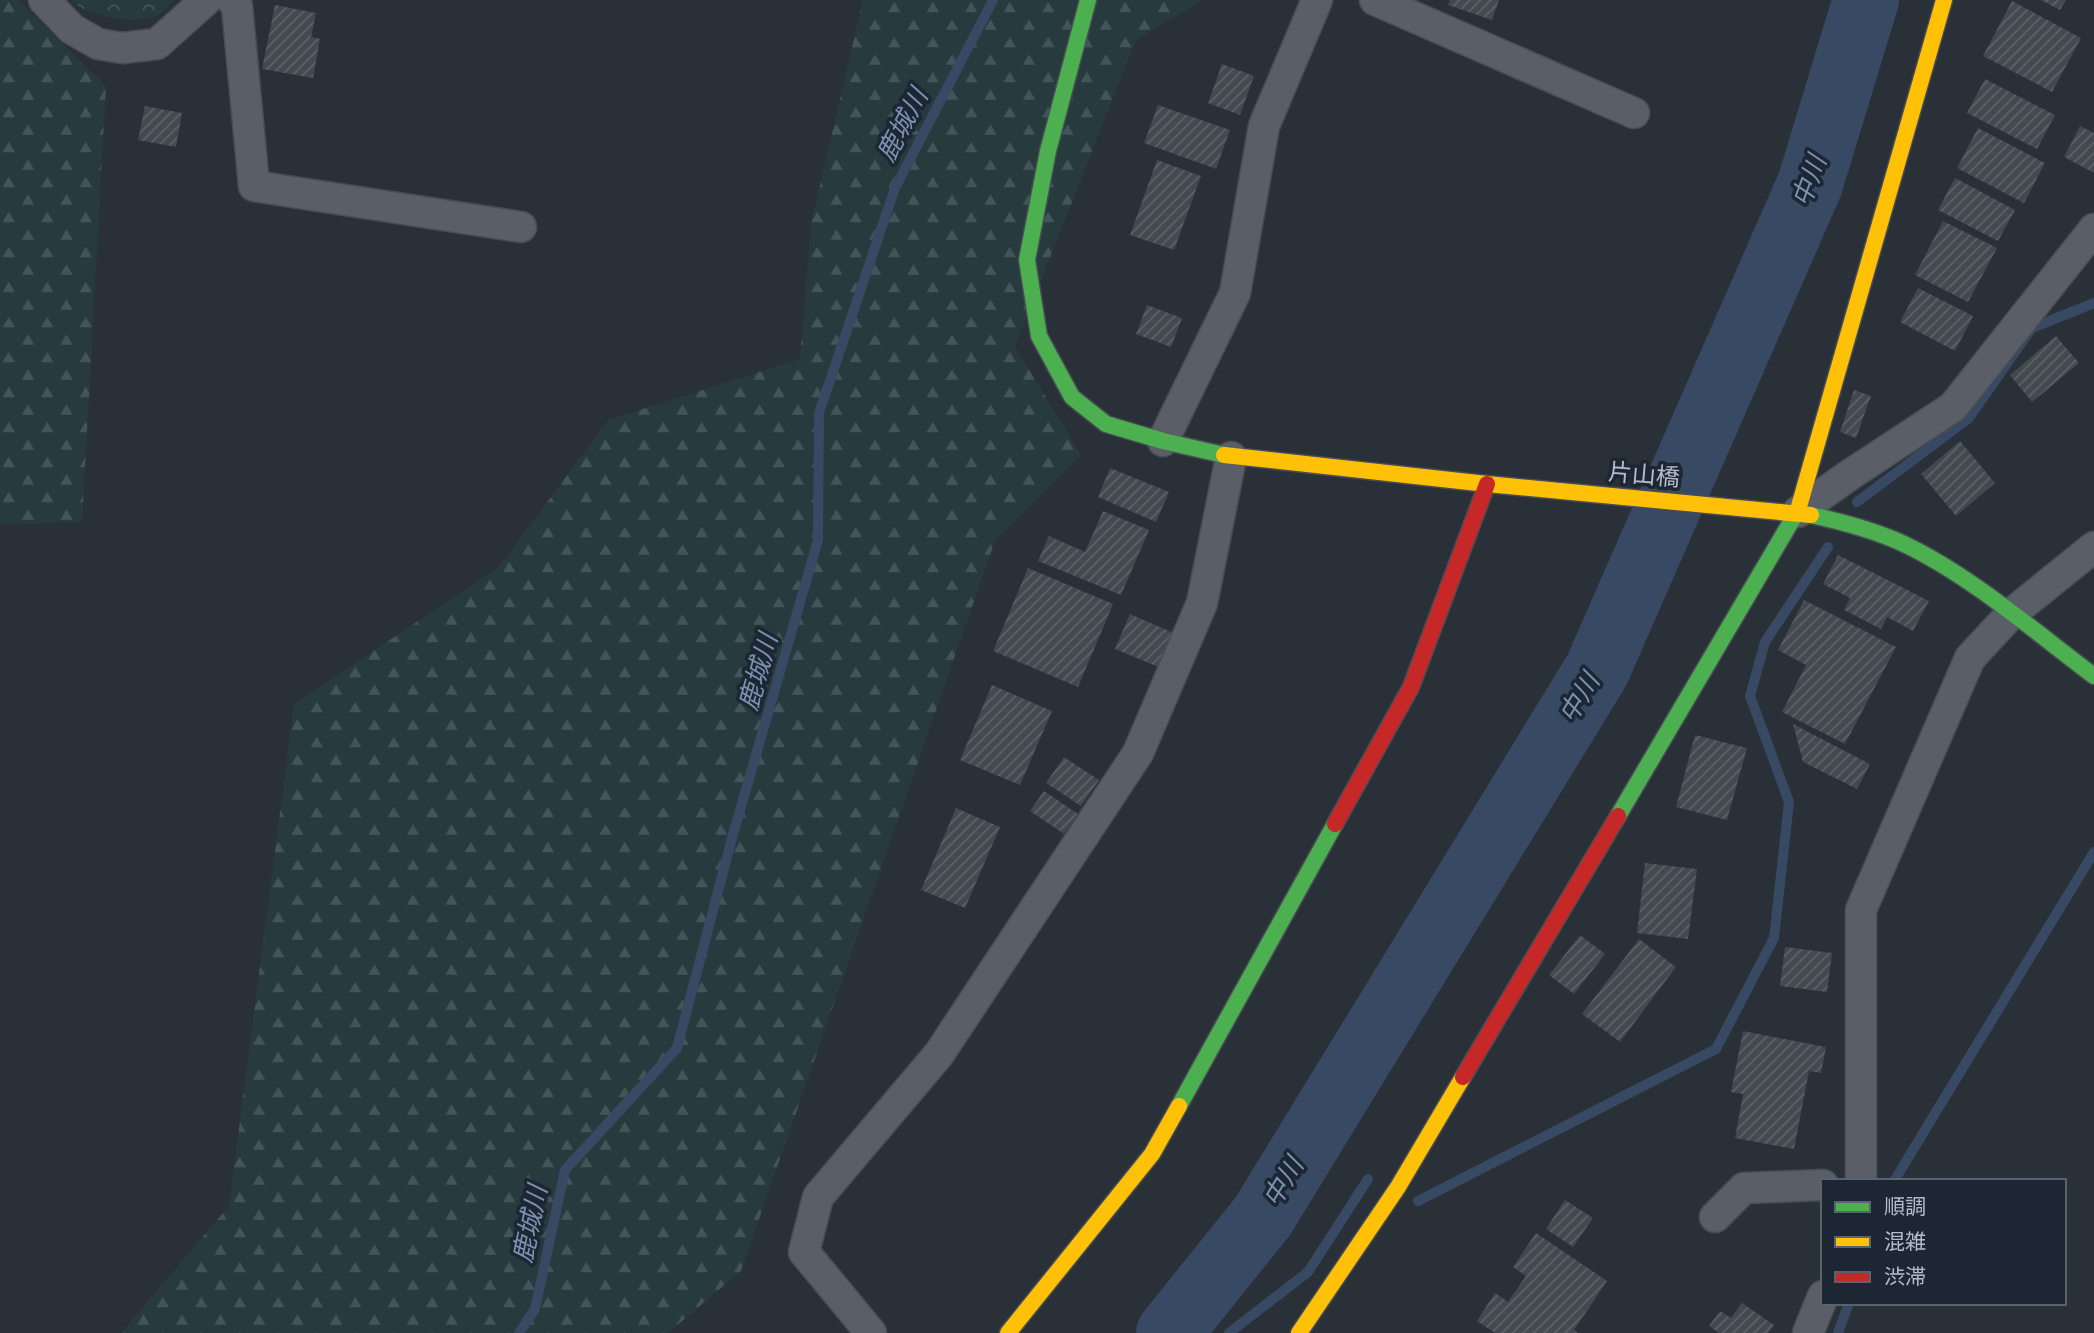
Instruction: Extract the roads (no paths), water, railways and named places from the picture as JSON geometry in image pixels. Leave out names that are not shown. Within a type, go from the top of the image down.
[{"type":"street","points":[[44,0],[72,29],[97,44],[122,48],[156,44],[206,0]]},
{"type":"street","points":[[232,0],[237,6],[254,186],[521,227]]},
{"type":"street","name":"片山橋","points":[[1088,0],[1048,150],[1027,260],[1039,336],[1072,397],[1106,424],[1231,457],[1487,484],[1798,512],[1844,522],[1918,551],[2011,614],[2094,676]]},
{"type":"street","points":[[1163,441],[1234,293],[1264,127],[1317,0]]},
{"type":"street","points":[[1375,0],[1634,113]]},
{"type":"street","points":[[1299,1333],[1398,1187],[1798,512],[1944,0]]},
{"type":"street","points":[[1798,512],[1953,407],[2094,229]]},
{"type":"street","points":[[871,1333],[804,1252],[818,1197],[939,1054],[1138,753],[1202,603],[1231,457]]},
{"type":"street","points":[[1008,1333],[1152,1154],[1411,687],[1487,484]]},
{"type":"street","points":[[1861,1179],[1861,910],[1970,658],[2011,614],[2094,547]]},
{"type":"street","points":[[1715,1217],[1744,1188],[1821,1185]]},
{"type":"street","points":[[1808,1333],[1821,1301]]},
{"type":"waterway","name":"鹿城川","points":[[519,1333],[535,1309],[565,1170],[677,1048],[732,838],[818,540],[819,413],[895,188],[993,0]]},
{"type":"waterway","name":"中川","points":[[1169,1333],[1263,1216],[1597,670],[1810,184],[1866,0]]},
{"type":"waterway","points":[[1857,502],[1969,418],[2032,328],[2094,303]]},
{"type":"waterway","points":[[1418,1201],[1716,1049],[1774,938],[1789,802],[1750,696],[1765,642],[1828,547]]},
{"type":"waterway","points":[[1895,1179],[2094,852]]},
{"type":"waterway","points":[[1229,1333],[1308,1272],[1368,1179]]},
{"type":"waterway","points":[[1838,1333],[1848,1305]]}]
